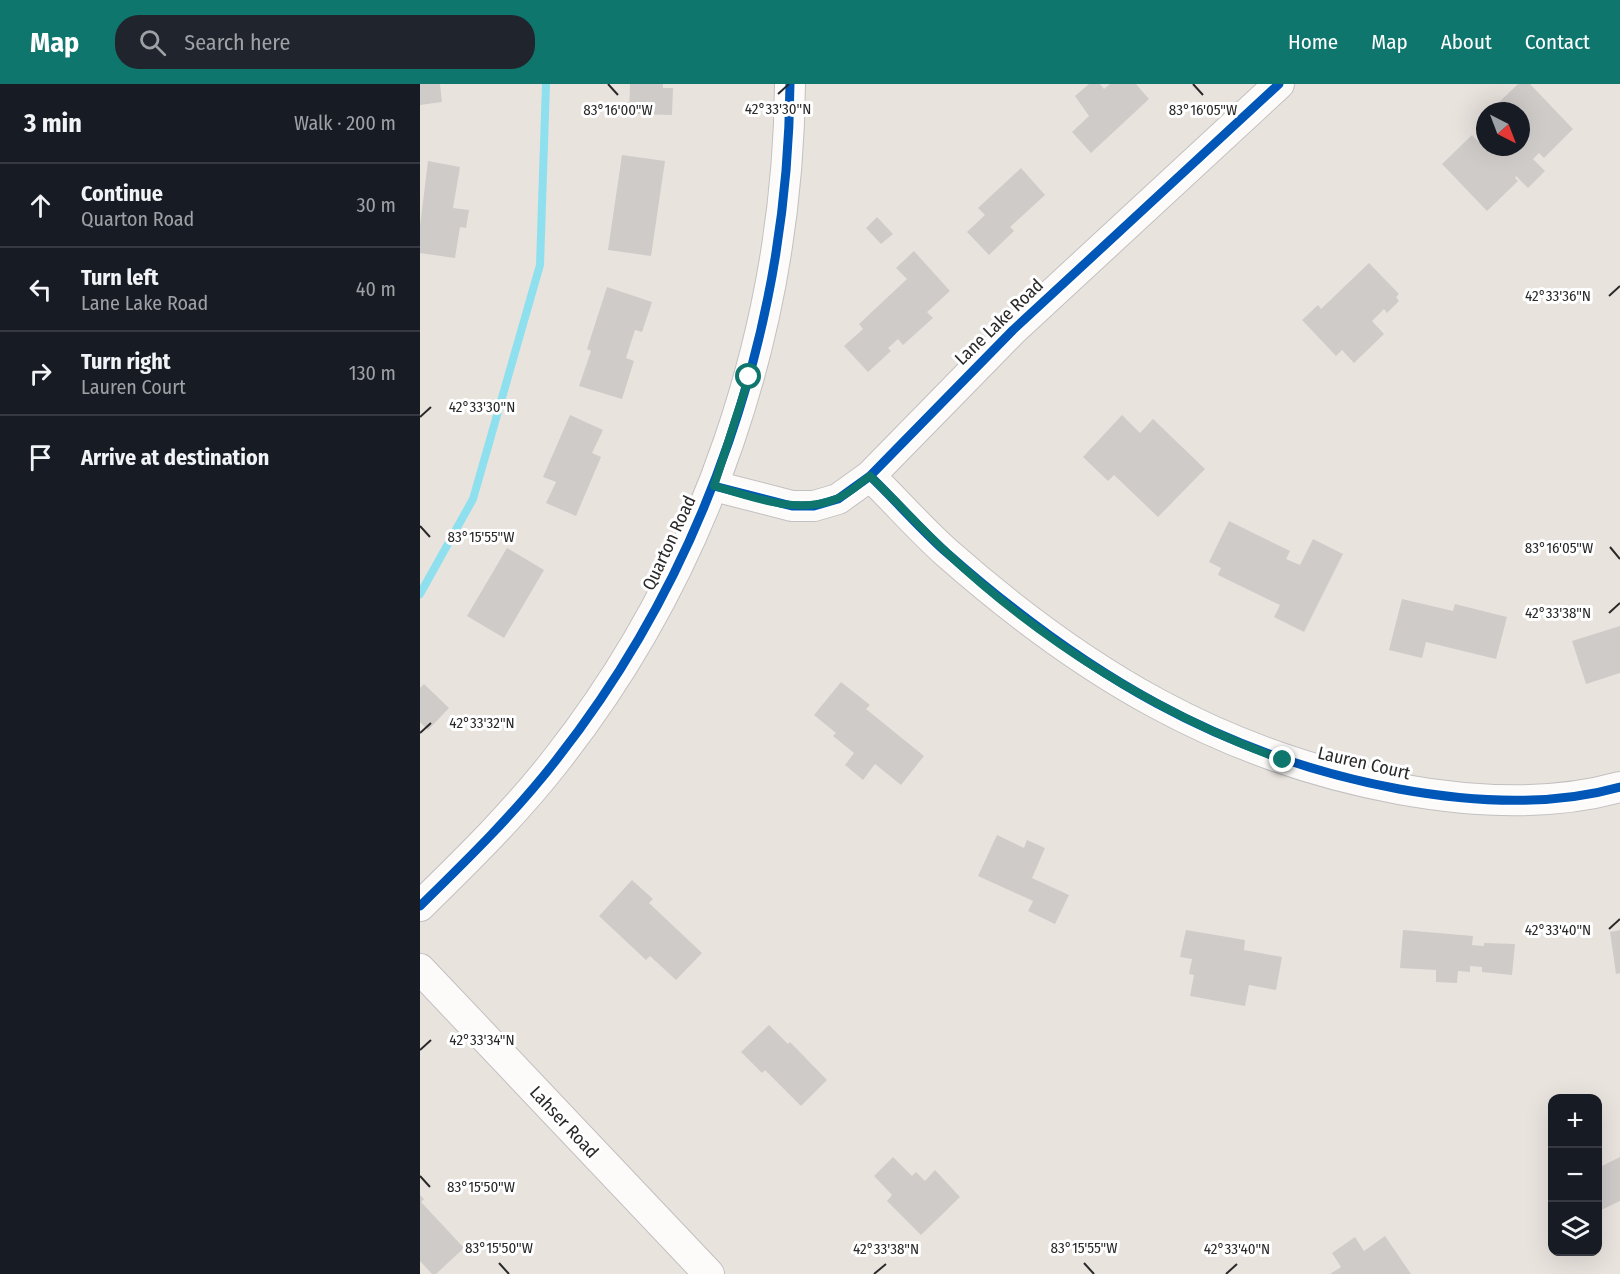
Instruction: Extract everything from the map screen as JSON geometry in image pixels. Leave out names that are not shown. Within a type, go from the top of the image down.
[{"type":"street","name":"Quarton Road","points":[[420,906],[512,813],[597,705],[637,643],[671,581],[714,486],[749,377],[764,317],[779,238],[786,173],[790,84]]},
{"type":"street","name":"Lane Lake Road","points":[[714,486],[776,503],[814,506],[838,499],[870,476],[1013,330],[1279,84]]},
{"type":"street","name":"Lauren Court","points":[[870,476],[945,551],[1056,641],[1162,708],[1241,745],[1355,781],[1464,799],[1533,800],[1598,793],[1620,787]]},
{"type":"street","name":"Lahser Road","points":[[420,969],[709,1274]]},
{"type":"building","points":[[420,84],[440,84],[442,102],[420,105]]},
{"type":"building","points":[[630,84],[663,84],[663,88],[673,88],[672,115],[629,114]]},
{"type":"building","points":[[1089,84],[1100,84],[1104,89],[1110,84],[1136,84],[1149,99],[1091,153],[1072,132],[1089,116],[1075,96]]},
{"type":"building","points":[[1518,84],[1530,84],[1573,129],[1544,158],[1539,153],[1533,159],[1545,171],[1528,188],[1516,176],[1518,181],[1487,211],[1442,164],[1472,135],[1476,139],[1476,156],[1530,156],[1530,102],[1499,102]]},
{"type":"building","points":[[622,155],[665,161],[651,256],[608,250]]},
{"type":"building","points":[[428,161],[460,167],[453,208],[469,210],[466,228],[460,227],[455,258],[420,253],[420,226]]},
{"type":"building","points":[[1021,168],[1045,195],[1010,227],[1014,231],[989,255],[967,232],[985,215],[978,208]]},
{"type":"building","points":[[877,217],[893,234],[881,244],[866,228]]},
{"type":"building","points":[[914,251],[950,291],[927,312],[933,318],[903,345],[898,339],[888,348],[891,351],[868,372],[844,346],[863,329],[859,324],[907,279],[896,268]]},
{"type":"building","points":[[1369,263],[1399,294],[1396,297],[1399,301],[1387,313],[1384,309],[1372,321],[1384,334],[1354,363],[1342,350],[1336,356],[1302,320],[1318,305],[1321,309]]},
{"type":"building","points":[[607,287],[652,302],[642,332],[635,330],[626,358],[634,361],[622,399],[579,386],[591,351],[587,349]]},
{"type":"building","points":[[570,415],[603,430],[592,453],[601,457],[576,516],[546,503],[556,482],[543,477]]},
{"type":"building","points":[[1122,415],[1140,433],[1153,419],[1205,469],[1158,517],[1114,475],[1108,481],[1083,457]]},
{"type":"building","points":[[1229,521],[1290,551],[1286,559],[1300,565],[1313,539],[1343,554],[1304,632],[1274,617],[1280,605],[1218,575],[1221,568],[1209,562]]},
{"type":"building","points":[[507,548],[544,570],[504,638],[467,616]]},
{"type":"building","points":[[1402,599],[1453,611],[1455,604],[1507,617],[1496,659],[1426,642],[1422,658],[1389,650]]},
{"type":"building","points":[[1620,626],[1620,673],[1586,684],[1572,641]]},
{"type":"building","points":[[841,682],[870,705],[866,709],[924,756],[901,785],[875,764],[863,780],[845,765],[854,753],[833,736],[836,733],[814,715]]},
{"type":"building","points":[[424,684],[449,708],[428,730],[420,722],[420,688]]},
{"type":"building","points":[[997,835],[1024,848],[1027,840],[1045,848],[1032,878],[1069,895],[1055,924],[1028,911],[1033,901],[978,876]]},
{"type":"building","points":[[632,880],[653,899],[649,903],[702,953],[676,980],[650,956],[646,960],[599,916]]},
{"type":"building","points":[[1186,930],[1245,940],[1244,950],[1282,957],[1276,990],[1249,985],[1245,1006],[1190,996],[1194,975],[1189,974],[1192,959],[1180,957]]},
{"type":"building","points":[[1403,930],[1473,936],[1472,945],[1515,944],[1512,975],[1482,972],[1482,967],[1470,966],[1470,972],[1458,971],[1457,983],[1436,982],[1436,970],[1400,968]]},
{"type":"building","points":[[1620,930],[1620,973],[1616,974],[1610,932]]},
{"type":"building","points":[[769,1025],[788,1044],[790,1042],[827,1080],[801,1106],[765,1070],[762,1073],[741,1052]]},
{"type":"building","points":[[893,1157],[912,1176],[916,1172],[925,1181],[935,1170],[960,1197],[921,1235],[887,1201],[892,1195],[874,1176]]},
{"type":"building","points":[[1620,1157],[1620,1201],[1602,1210],[1602,1202],[1602,1166]]},
{"type":"building","points":[[420,1195],[424,1199],[421,1202],[464,1248],[436,1274],[432,1274],[420,1261]]},
{"type":"building","points":[[1385,1236],[1411,1274],[1330,1274],[1341,1267],[1332,1253],[1355,1237],[1364,1251]]},
{"type":"waterway","points":[[420,594],[473,499],[540,265],[546,84]]},
{"type":"cycle path","points":[[420,906],[474,853],[557,759],[610,685],[656,607],[696,526],[729,441],[755,354],[774,265],[786,175],[790,84]]},
{"type":"cycle path","points":[[714,486],[792,506],[814,506],[838,499],[870,476],[1013,330],[1279,84]]},
{"type":"cycle path","points":[[870,476],[947,553],[1049,635],[1102,671],[1156,703],[1213,731],[1272,755],[1334,774],[1399,789],[1454,797],[1538,800],[1566,798],[1620,787]]},
{"type":"route","points":[[749,377],[714,486],[767,501],[792,506],[814,506],[838,499],[870,476],[945,551],[1056,641],[1162,708],[1241,745],[1283,760]]}]
